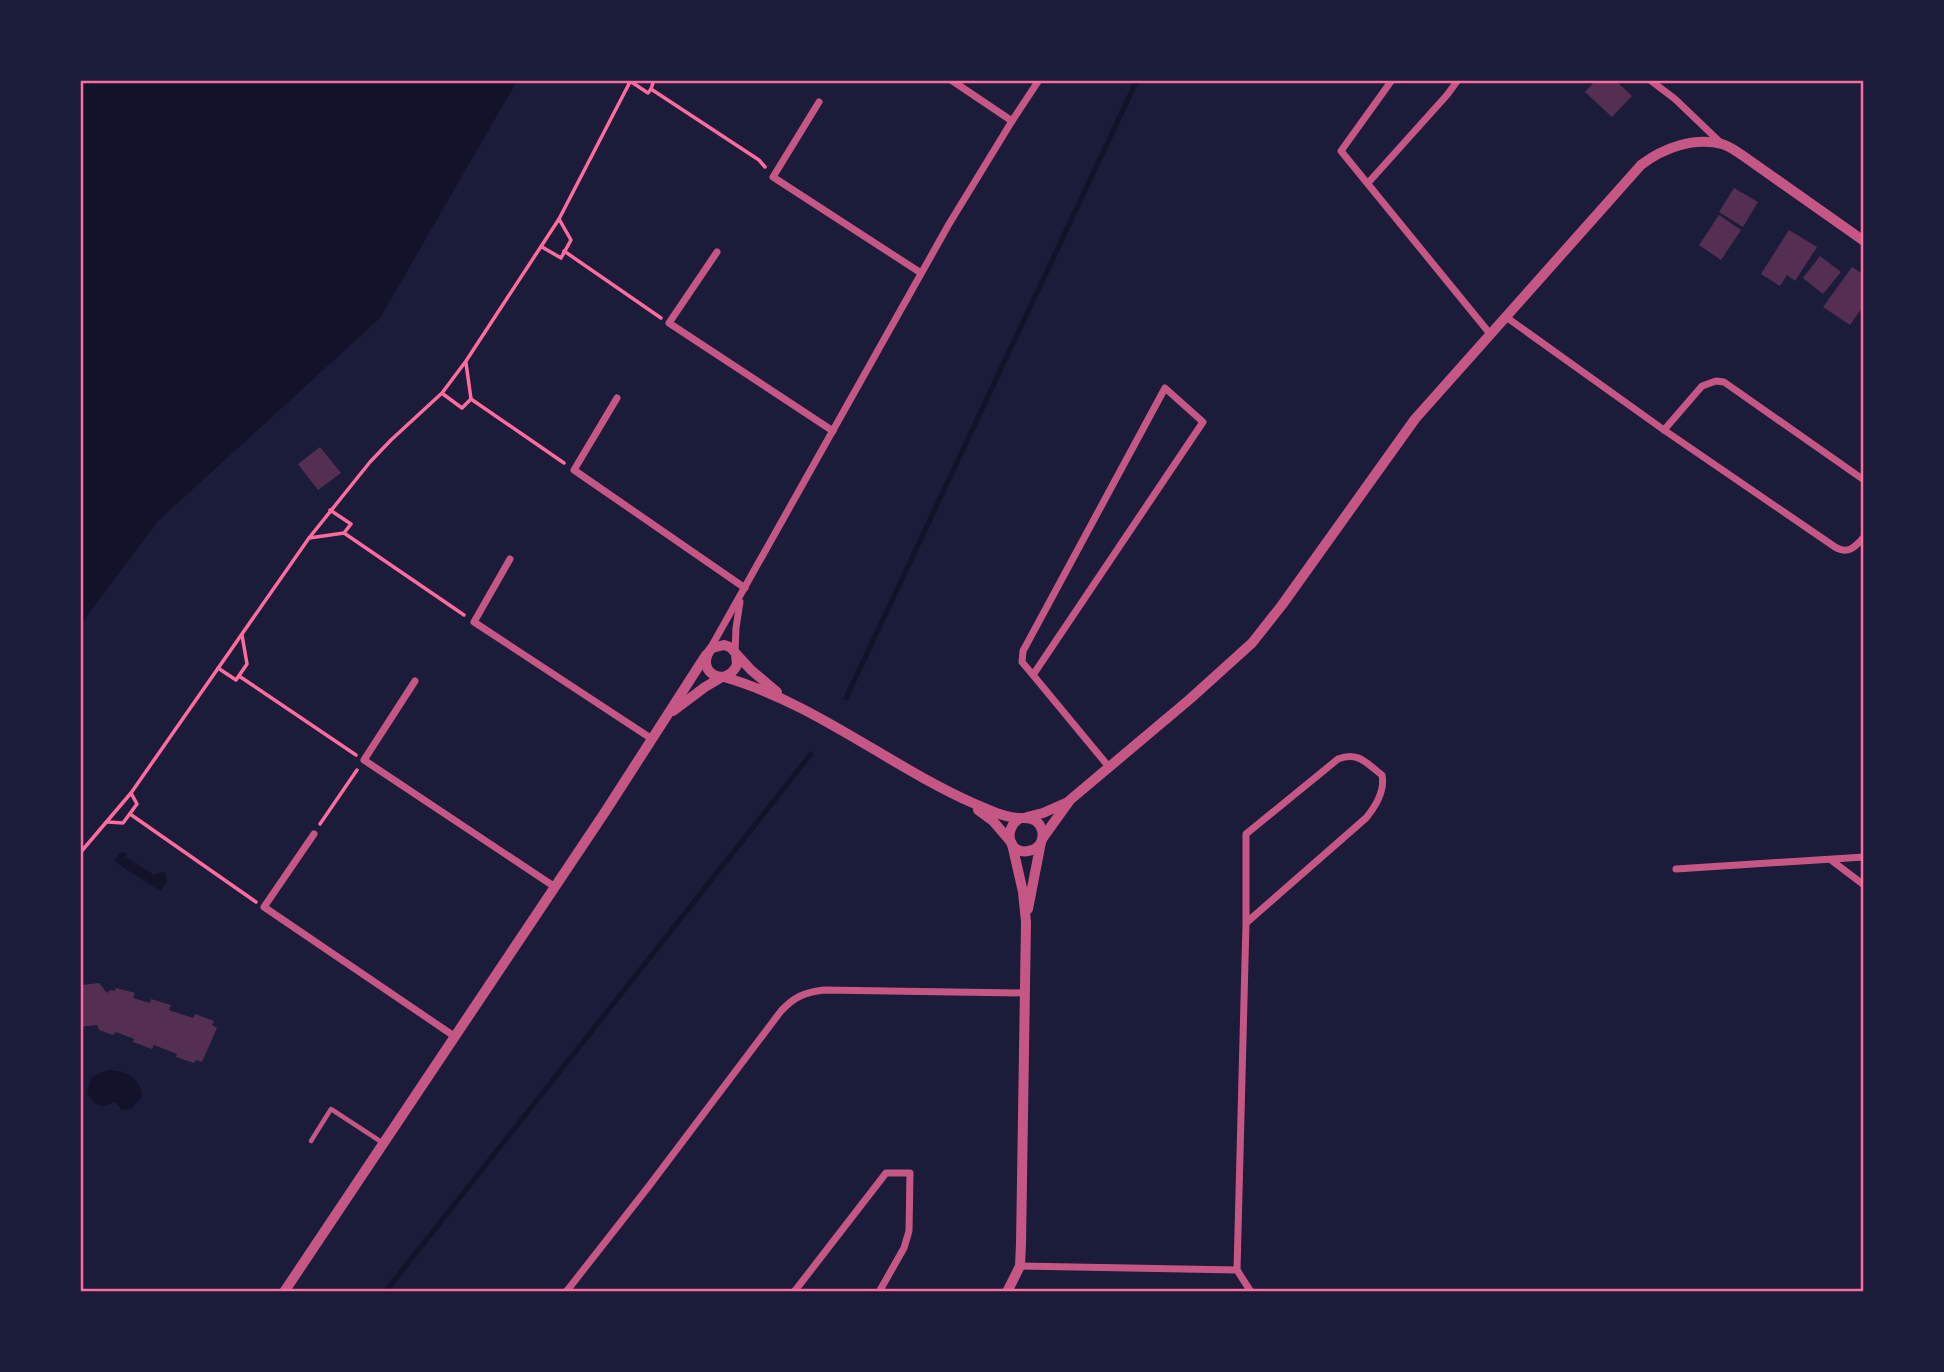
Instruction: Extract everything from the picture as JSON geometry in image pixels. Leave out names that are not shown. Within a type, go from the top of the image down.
[{"type":"street","points":[[951,80],[1012,121]]},
{"type":"street","points":[[284,1292],[707,654],[921,273],[1039,80]]},
{"type":"street","points":[[1392,80],[1341,151],[1491,335]]},
{"type":"street","points":[[1368,183],[1458,80]]},
{"type":"street","points":[[1650,80],[1675,99],[1722,145],[1742,155],[1864,242]]},
{"type":"street","points":[[819,102],[773,177],[921,273]]},
{"type":"street","points":[[1007,1292],[1020,1266],[1026,922],[1010,828],[1022,818],[1043,813],[1070,800],[1252,643],[1415,419],[1641,165],[1656,153],[1678,145],[1722,145]]},
{"type":"street","points":[[717,252],[669,323],[833,431]]},
{"type":"street","points":[[1506,317],[1835,548],[1851,550],[1864,537]]},
{"type":"street","points":[[1664,430],[1702,386],[1716,381],[1724,382],[1864,480]]},
{"type":"street","points":[[1033,675],[1203,422],[1165,388],[1023,651],[1022,662],[1109,767]]},
{"type":"street","points":[[617,398],[574,470],[744,591]]},
{"type":"street","points":[[510,559],[474,622],[652,739]]},
{"type":"street","points":[[668,714],[705,687],[734,671],[737,660],[736,628],[744,591]]},
{"type":"street","points":[[788,700],[724,645],[712,648],[707,654],[706,665],[712,674],[744,682],[788,700],[961,797],[998,813],[1037,821],[1043,832],[1026,922]]},
{"type":"street","points":[[415,681],[364,760],[555,887]]},
{"type":"street","points":[[1246,923],[1366,818],[1378,800],[1382,775],[1358,757],[1352,755],[1338,759],[1246,834],[1237,1270],[1251,1292]]},
{"type":"street","points":[[961,797],[993,821],[1021,851],[1038,847],[1070,800]]},
{"type":"street","points":[[314,834],[264,907],[454,1036]]},
{"type":"street","points":[[1676,869],[1864,857]]},
{"type":"street","points":[[1831,860],[1864,885]]},
{"type":"street","points":[[566,1292],[792,999],[807,992],[824,990],[1025,993]]},
{"type":"street","points":[[794,1292],[886,1173],[910,1172],[909,1231],[904,1248],[879,1292]]},
{"type":"street","points":[[1020,1266],[1237,1270]]},
{"type":"lane","points":[[311,1141],[331,1109],[383,1143]]},
{"type":"path","points":[[80,853],[131,793],[330,510],[391,440],[442,393],[466,361],[559,219],[630,81],[648,93],[654,80]]},
{"type":"path","points":[[651,89],[759,160],[773,177]]},
{"type":"path","points":[[542,247],[561,258],[571,240],[559,219]]},
{"type":"path","points":[[565,251],[669,323]]},
{"type":"path","points":[[466,361],[471,399],[574,470]]},
{"type":"path","points":[[442,393],[462,408],[471,399]]},
{"type":"path","points":[[330,510],[351,524],[344,533]]},
{"type":"path","points":[[309,538],[344,533],[474,622]]},
{"type":"path","points":[[218,668],[236,680],[239,676],[247,664],[242,634]]},
{"type":"path","points":[[239,676],[364,760],[314,834]]},
{"type":"path","points":[[108,822],[123,823],[137,804],[131,793]]},
{"type":"path","points":[[130,814],[264,907]]},
{"type":"shaded area","points":[[81,80],[517,81],[380,318],[158,521],[81,624]]},
{"type":"shaded area","points":[[125,852],[126,857],[154,875],[166,873],[167,882],[160,891],[114,861],[119,854]]},
{"type":"shaded area","points":[[108,1070],[127,1074],[139,1084],[142,1097],[131,1109],[122,1110],[115,1102],[98,1105],[89,1096],[87,1091],[92,1077]]},
{"type":"building","points":[[1596,80],[1615,80],[1632,96],[1612,117],[1585,92]]},
{"type":"building","points":[[1734,188],[1758,202],[1743,227],[1719,212]]},
{"type":"building","points":[[1719,215],[1741,230],[1721,260],[1699,245]]},
{"type":"building","points":[[1789,230],[1817,247],[1795,281],[1787,275],[1780,286],[1761,274]]},
{"type":"building","points":[[1820,256],[1841,272],[1823,294],[1803,278]]},
{"type":"building","points":[[1852,267],[1864,275],[1864,305],[1850,325],[1823,307]]},
{"type":"building","points":[[320,447],[341,473],[318,490],[298,464]]},
{"type":"building","points":[[99,983],[107,993],[110,990],[115,991],[116,988],[135,993],[133,998],[150,1003],[151,999],[171,1005],[169,1010],[193,1018],[195,1014],[214,1021],[212,1025],[217,1028],[202,1062],[196,1060],[194,1063],[176,1057],[177,1054],[154,1045],[152,1049],[116,1032],[113,1035],[99,1030],[97,1025],[80,1027],[82,985]]},
{"type":"waterway","points":[[846,698],[1137,80]]},
{"type":"waterway","points":[[385,1292],[811,754]]}]
